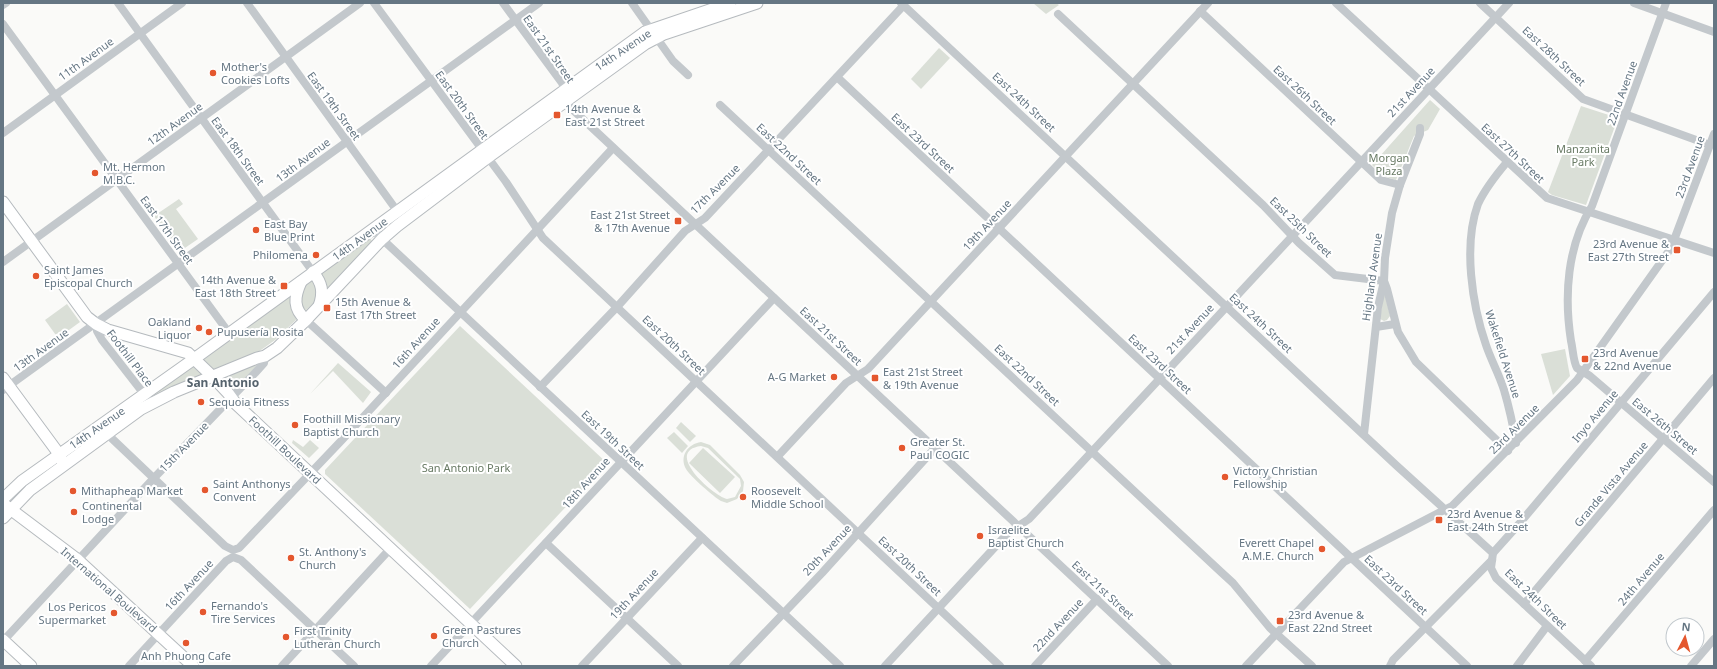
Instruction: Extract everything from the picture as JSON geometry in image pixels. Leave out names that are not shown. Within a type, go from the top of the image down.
[{"type":"main road","name":"14th Avenue","points":[[654,33],[730,3]]},
{"type":"main road","name":"14th Avenue","points":[[3,499],[13,488],[59,454],[103,430],[148,399],[194,359],[373,229],[400,216],[566,95],[639,36],[757,3]]},
{"type":"main road","name":"Foothill Boulevard","points":[[3,202],[87,317],[96,324],[115,332],[181,350],[188,354],[213,377],[236,404],[516,666]]},
{"type":"main road","name":"14th Avenue","points":[[382,239],[400,216]]},
{"type":"main road","name":"15th Avenue","points":[[265,356],[318,308],[382,239]]},
{"type":"main road","points":[[313,272],[319,280],[322,290],[318,308]]},
{"type":"main road","points":[[301,281],[296,292],[295,301],[298,312],[306,320]]},
{"type":"main road","name":"14th Avenue","points":[[148,399],[213,377],[265,356]]},
{"type":"main road","points":[[5,385],[59,454],[64,465]]},
{"type":"main road","name":"14th Avenue","points":[[6,510],[64,465],[103,430]]},
{"type":"main road","name":"International Boulevard","points":[[6,510],[78,560],[193,666]]},
{"type":"main road","points":[[3,640],[31,666]]},
{"type":"street","name":"East 18th Street","points":[[118,3],[262,204],[313,272]]},
{"type":"street","name":"11th Avenue","points":[[3,133],[182,3]]},
{"type":"street","name":"East 19th Street","points":[[246,3],[400,216]]},
{"type":"street","name":"12th Avenue","points":[[3,262],[360,3]]},
{"type":"street","name":"East 20th Street","points":[[374,3],[431,80],[543,238],[778,456],[1000,666]]},
{"type":"street","name":"East 21st Street","points":[[503,3],[566,95],[572,109],[1168,666]]},
{"type":"street","name":"13th Avenue","points":[[5,385],[96,324],[539,3]]},
{"type":"street","points":[[632,3],[673,61],[688,75]]},
{"type":"street","name":"19th Avenue","points":[[778,456],[846,383],[868,369],[1208,3]]},
{"type":"street","name":"East 27th Street","points":[[1336,3],[1428,90],[1547,198],[1588,213],[1714,252]]},
{"type":"street","name":"East 28th Street","points":[[1480,3],[1583,99],[1710,145]]},
{"type":"street","name":"21st Avenue","points":[[884,666],[1008,533],[1029,519],[1509,3]]},
{"type":"street","points":[[1634,3],[1714,32]]},
{"type":"street","name":"22nd Avenue","points":[[1583,372],[1575,367],[1568,312],[1568,288],[1573,254],[1583,220],[1592,206],[1666,3]]},
{"type":"street","name":"17th Avenue","points":[[540,387],[617,307],[685,231],[706,218],[837,77],[902,4]]},
{"type":"street","name":"East 24th Street","points":[[902,4],[1445,510],[1492,556],[1491,568],[1496,578],[1588,664]]},
{"type":"street","name":"East 26th Street","points":[[1200,11],[1381,180],[1400,185]]},
{"type":"street","name":"East 25th Street","points":[[1058,14],[1258,200],[1335,275],[1384,281]]},
{"type":"street","name":"East 17th Street","points":[[3,24],[229,334]]},
{"type":"street","name":"East 23rd Street","points":[[837,77],[1467,666]]},
{"type":"street","name":"East 22nd Street","points":[[720,105],[1233,583],[1270,628],[1312,666]]},
{"type":"street","name":"Highland Avenue","points":[[1364,434],[1376,327],[1381,290],[1384,281],[1387,241],[1392,213],[1400,185],[1420,134],[1420,128]]},
{"type":"street","name":"23rd Avenue","points":[[1246,666],[1341,564],[1456,503],[1516,443],[1583,372],[1667,254],[1675,240],[1714,134]]},
{"type":"street","name":"16th Avenue","points":[[130,666],[226,561],[386,393],[613,148]]},
{"type":"street","name":"Wakefield Avenue","points":[[1507,162],[1486,190],[1478,205],[1472,232],[1472,270],[1474,297],[1479,324],[1486,346],[1504,388],[1516,443]]},
{"type":"street","name":"East 19th Street","points":[[373,229],[620,462],[840,666]]},
{"type":"street","points":[[1384,281],[1388,289],[1398,332],[1416,362],[1508,451]]},
{"type":"street","name":"Inyo Avenue","points":[[1390,666],[1393,660],[1492,556],[1714,292]]},
{"type":"street","name":"18th Avenue","points":[[431,666],[774,298]]},
{"type":"street","points":[[306,320],[386,393]]},
{"type":"street","name":"Foothill Place","points":[[96,324],[97,331],[102,340],[148,399]]},
{"type":"street","points":[[1376,327],[1396,324]]},
{"type":"street","name":"15th Avenue","points":[[3,640],[262,365],[265,356]]},
{"type":"street","name":"East 26th Street","points":[[1583,372],[1664,438],[1714,482]]},
{"type":"street","name":"Grande Vista Avenue","points":[[1524,604],[1714,378]]},
{"type":"street","points":[[103,430],[153,479],[354,666]]},
{"type":"street","name":"20th Avenue","points":[[734,666],[935,448]]},
{"type":"street","name":"24th Avenue","points":[[1588,664],[1714,510]]},
{"type":"street","name":"19th Avenue","points":[[582,666],[702,538]]},
{"type":"street","points":[[546,543],[678,666]]},
{"type":"street","points":[[282,666],[390,548]]},
{"type":"street","name":"22nd Avenue","points":[[1035,666],[1097,599]]},
{"type":"street","points":[[1517,666],[1547,626]]},
{"type":"street","points":[[1691,666],[1714,639]]},
{"type":"green space","points":[[1033,3],[1056,3],[1059,5],[1046,14]]},
{"type":"green space","points":[[939,48],[950,58],[921,89],[911,79]]},
{"type":"green space","name":"Morgan Plaza","points":[[1430,100],[1440,109],[1428,130],[1414,136],[1396,180],[1383,176],[1372,165]]},
{"type":"green space","name":"Manzanita Park","points":[[1581,106],[1618,118],[1586,205],[1552,195],[1548,192]]},
{"type":"green space","points":[[179,199],[183,204],[176,209],[198,239],[179,252],[154,216]]},
{"type":"green space","points":[[369,237],[372,241],[370,244],[325,292],[275,340],[247,360],[260,362],[238,388],[221,370],[155,396],[154,394]]},
{"type":"green space","points":[[1384,290],[1390,316],[1384,321],[1380,319]]},
{"type":"green space","points":[[67,304],[80,322],[58,338],[45,320]]},
{"type":"green space","name":"San Antonio Park","points":[[460,326],[607,463],[470,609],[325,474],[325,470]]},
{"type":"green space","points":[[1565,349],[1570,376],[1553,395],[1541,354]]},
{"type":"green space","points":[[338,363],[371,392],[363,403],[333,371],[310,394]]},
{"type":"green space","points":[[681,422],[696,436],[690,442],[676,428]]},
{"type":"green space","points":[[674,432],[688,446],[682,453],[667,438]]},
{"type":"green space","points":[[293,440],[303,447],[310,440],[319,448],[309,458],[292,443]]},
{"type":"green space","points":[[701,442],[710,445],[740,475],[744,482],[743,491],[737,499],[727,503],[721,501],[702,486],[686,469],[684,464],[684,455],[692,445]],"holes":[[[701,446],[708,448],[740,479],[741,486],[735,497],[727,499],[711,490],[694,473],[689,464],[687,456],[691,450]]]},
{"type":"green space","points":[[703,448],[735,477],[720,493],[689,463]]},
{"type":"place","name":"Mother's Cookies Lofts","points":[[213,73]]},
{"type":"place","name":"14th Avenue & East 21st Street","points":[[557,115]]},
{"type":"place","name":"Mt. Hermon M.B.C.","points":[[95,173]]},
{"type":"place","name":"East 21st Street & 17th Avenue","points":[[678,221]]},
{"type":"place","name":"East Bay Blue Print","points":[[256,230]]},
{"type":"place","name":"23rd Avenue & East 27th Street","points":[[1677,250]]},
{"type":"place","name":"Philomena","points":[[316,255]]},
{"type":"place","name":"Saint James Episcopal Church","points":[[36,276]]},
{"type":"place","name":"14th Avenue & East 18th Street","points":[[284,286]]},
{"type":"place","name":"15th Avenue & East 17th Street","points":[[327,308]]},
{"type":"place","name":"Oakland Liquor","points":[[199,328]]},
{"type":"place","name":"Pupusería Rosita","points":[[209,332]]},
{"type":"place","name":"23rd Avenue & 22nd Avenue","points":[[1585,359]]},
{"type":"place","name":"A-G Market","points":[[834,377]]},
{"type":"place","name":"East 21st Street & 19th Avenue","points":[[875,378]]},
{"type":"place","name":"Sequoia Fitness","points":[[201,402]]},
{"type":"place","name":"Foothill Missionary Baptist Church","points":[[295,425]]},
{"type":"place","name":"Greater St. Paul COGIC","points":[[902,448]]},
{"type":"place","name":"Victory Christian Fellowship","points":[[1225,477]]},
{"type":"place","name":"Saint Anthonys Convent","points":[[205,490]]},
{"type":"place","name":"Mithapheap Market","points":[[73,491]]},
{"type":"place","name":"Roosevelt Middle School","points":[[743,497]]},
{"type":"place","name":"Continental Lodge","points":[[74,512]]},
{"type":"place","name":"23rd Avenue & East 24th Street","points":[[1439,520]]},
{"type":"place","name":"Israelite Baptist Church","points":[[980,536]]},
{"type":"place","name":"Everett Chapel A.M.E. Church","points":[[1322,549]]},
{"type":"place","name":"St. Anthony's Church","points":[[291,558]]},
{"type":"place","name":"Fernando's Tire Services","points":[[203,612]]},
{"type":"place","name":"Los Pericos Supermarket","points":[[114,613]]},
{"type":"place","name":"23rd Avenue & East 22nd Street","points":[[1280,621]]},
{"type":"place","name":"Green Pastures Church","points":[[434,636]]},
{"type":"place","name":"First Trinity Lutheran Church","points":[[286,637]]},
{"type":"place","name":"Anh Phuong Cafe","points":[[186,643]]},
{"type":"district","name":"San Antonio","points":[[223,383]]}]
